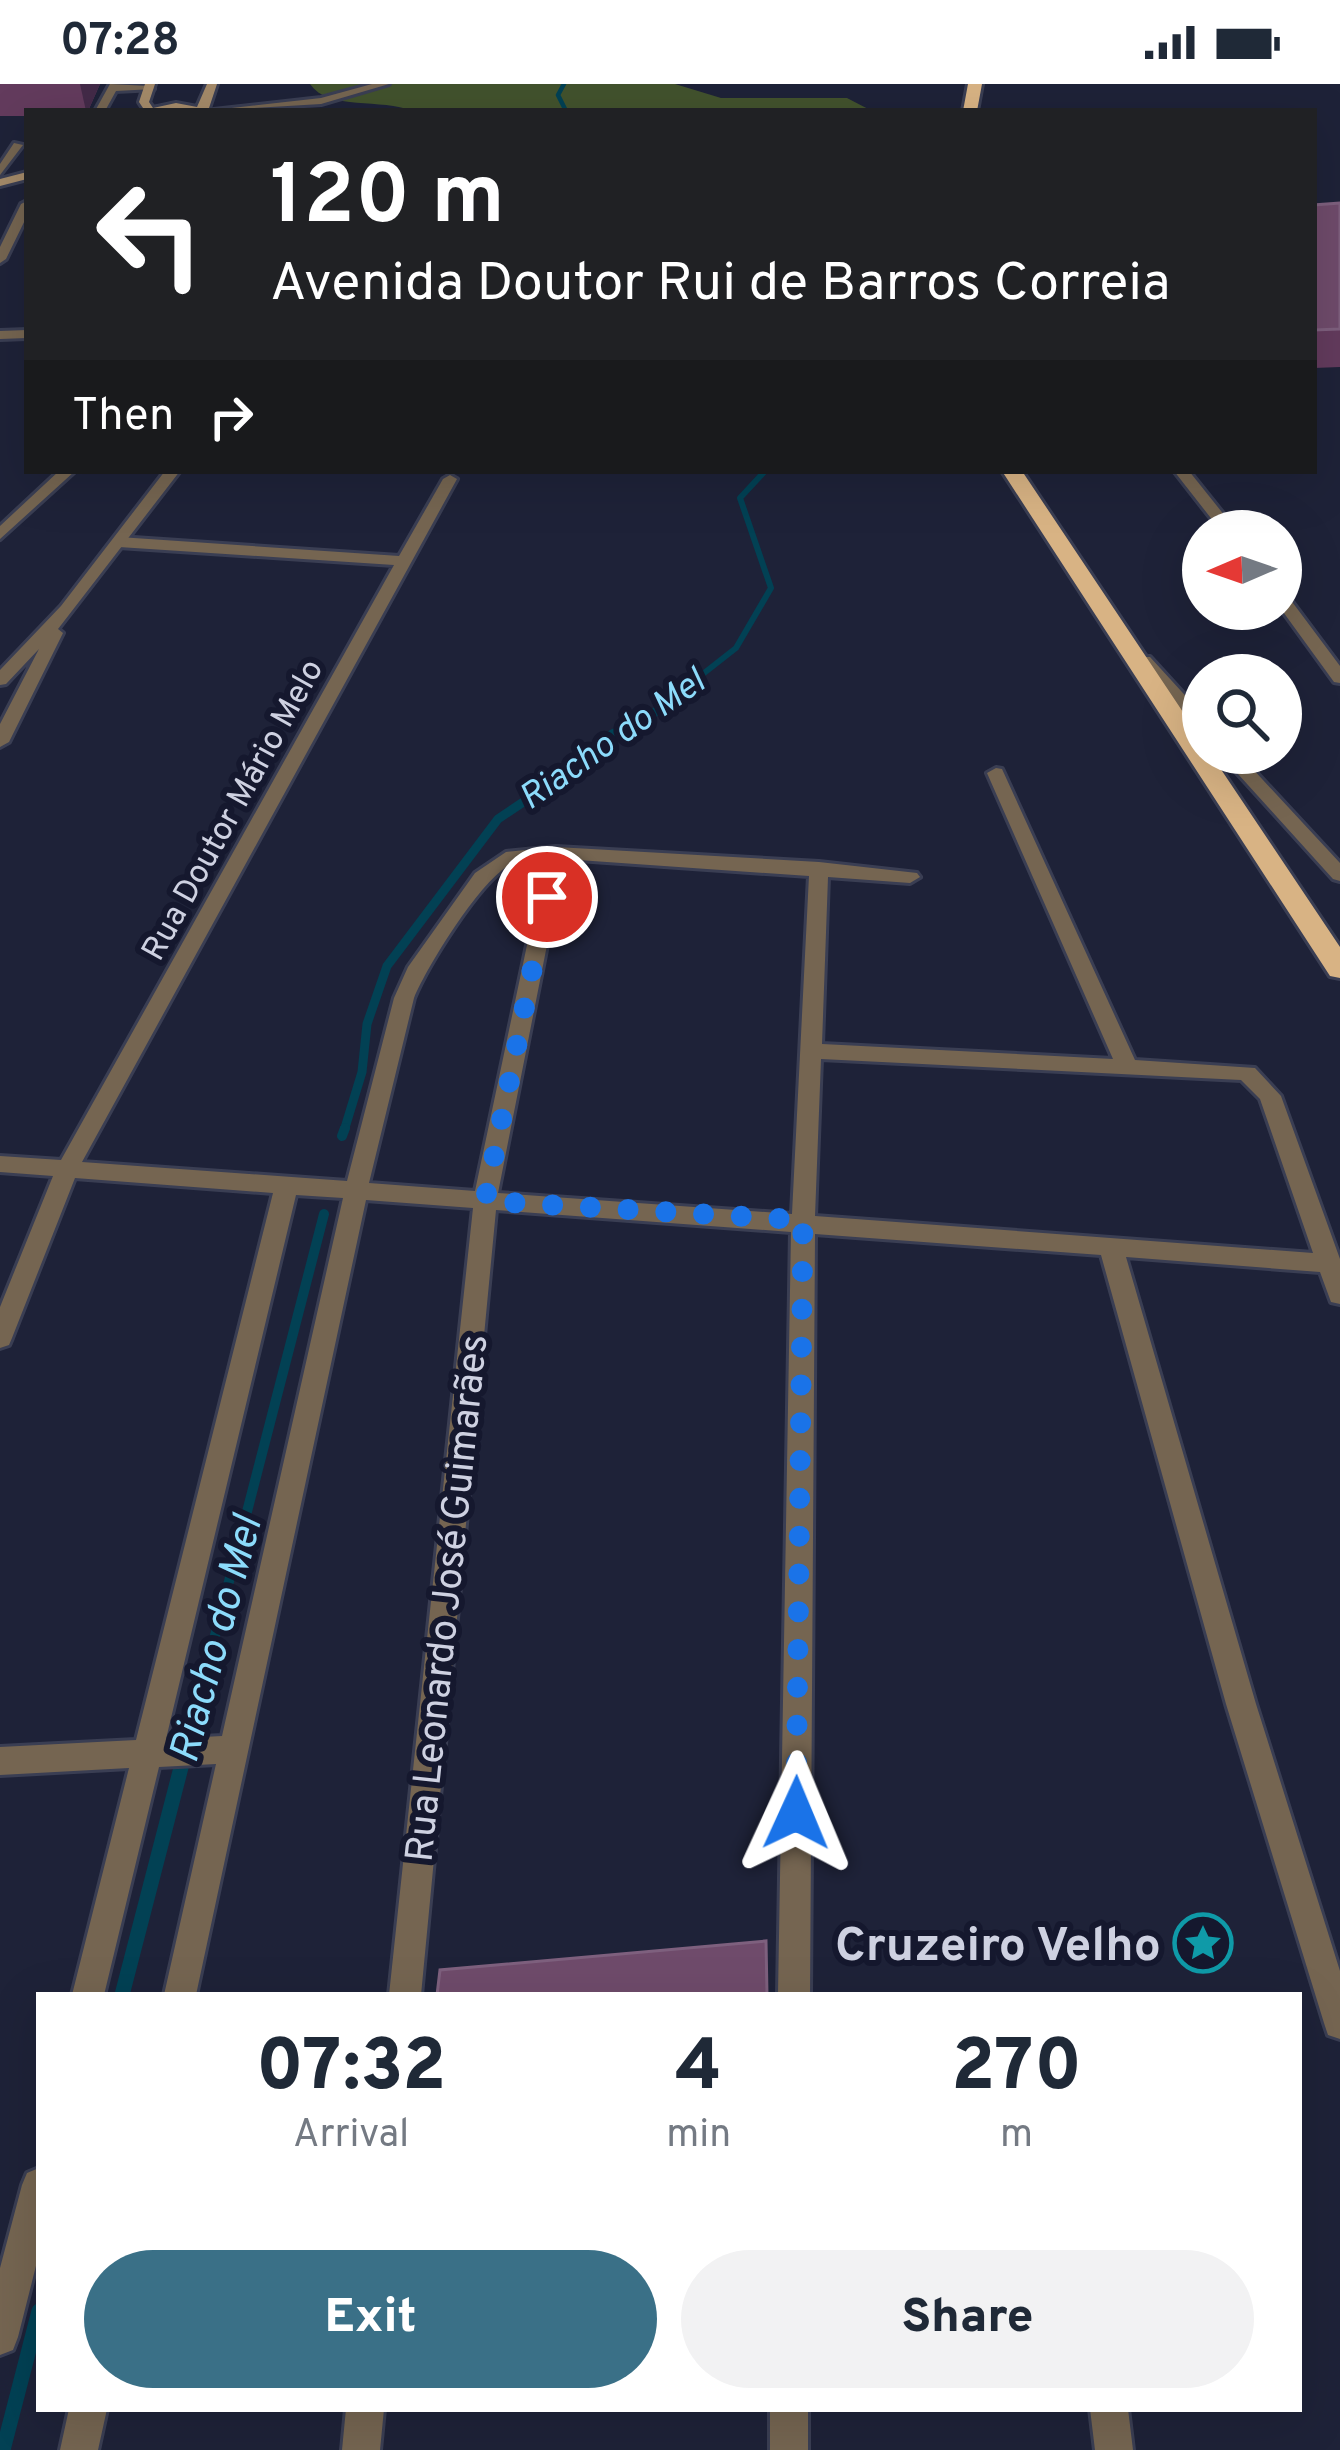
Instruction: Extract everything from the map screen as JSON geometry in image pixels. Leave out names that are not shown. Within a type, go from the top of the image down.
[{"type":"highway","points":[[1014,474],[1340,969]]},
{"type":"street","points":[[231,108],[321,101],[383,84]]},
{"type":"street","points":[[114,86],[150,87]]},
{"type":"street","points":[[0,176],[18,145]]},
{"type":"street","points":[[0,259],[24,210]]},
{"type":"street","points":[[3,528],[65,474]]},
{"type":"street","points":[[0,680],[67,609],[171,474]]},
{"type":"street","points":[[1183,474],[1212,510]]},
{"type":"street","name":"Rua Doutor Mário Melo","points":[[0,1338],[67,1169],[450,478]]},
{"type":"street","points":[[119,542],[403,561]]},
{"type":"street","points":[[0,742],[6,717],[67,609]]},
{"type":"street","points":[[1302,626],[1340,678]]},
{"type":"street","points":[[1124,639],[1182,702]]},
{"type":"street","points":[[996,773],[1127,1065]]},
{"type":"street","points":[[1247,774],[1340,875]]},
{"type":"street","name":"Rua Leonardo José Guimarães","points":[[405,1992],[485,1201],[556,854]]},
{"type":"street","points":[[181,1992],[356,1191],[404,998],[416,971],[494,867],[520,855],[819,868],[910,877]]},
{"type":"street","points":[[794,1992],[803,1220],[819,868]]},
{"type":"street","points":[[811,1052],[1226,1070],[1261,1082],[1340,1295]]},
{"type":"street","points":[[0,1164],[803,1220],[1333,1266]]},
{"type":"street","points":[[89,1992],[286,1187]]},
{"type":"street","points":[[1112,1247],[1241,1704],[1340,2023]]},
{"type":"street","points":[[0,1762],[235,1749]]},
{"type":"street","points":[[0,2337],[36,2197]]},
{"type":"street","points":[[79,2450],[87,2412]]},
{"type":"street","points":[[361,2450],[365,2412]]},
{"type":"street","points":[[789,2412],[789,2450]]},
{"type":"street","points":[[1109,2412],[1114,2450]]},
{"type":"green space","points":[[310,84],[675,84],[721,98],[847,98],[866,108],[403,108],[343,101]]},
{"type":"building","points":[[1340,203],[1340,329],[1317,330],[1317,205]]},
{"type":"building","points":[[766,1941],[767,1992],[437,1992],[440,1970]]},
{"type":"waterway","name":"Riacho do Mel","points":[[564,84],[558,95],[564,108]]},
{"type":"waterway","name":"Riacho do Mel","points":[[685,688],[736,648],[771,588],[740,498],[762,474]]},
{"type":"waterway","name":"Riacho do Mel","points":[[345,1129],[362,1072],[367,1024],[387,966],[498,819],[577,766],[612,734],[649,717],[689,685]]},
{"type":"waterway","name":"Riacho do Mel","points":[[342,1136],[345,1129]]},
{"type":"waterway","name":"Riacho do Mel","points":[[197,1705],[324,1214]]},
{"type":"waterway","name":"Riacho do Mel","points":[[123,1992],[198,1702]]},
{"type":"waterway","name":"Riacho do Mel","points":[[3,2450],[36,2323]]},
{"type":"place","name":"Cruzeiro Velho","points":[[1203,1943]]},
{"type":"route","points":[[547,897],[485,1201],[803,1220],[796,1813]]}]
